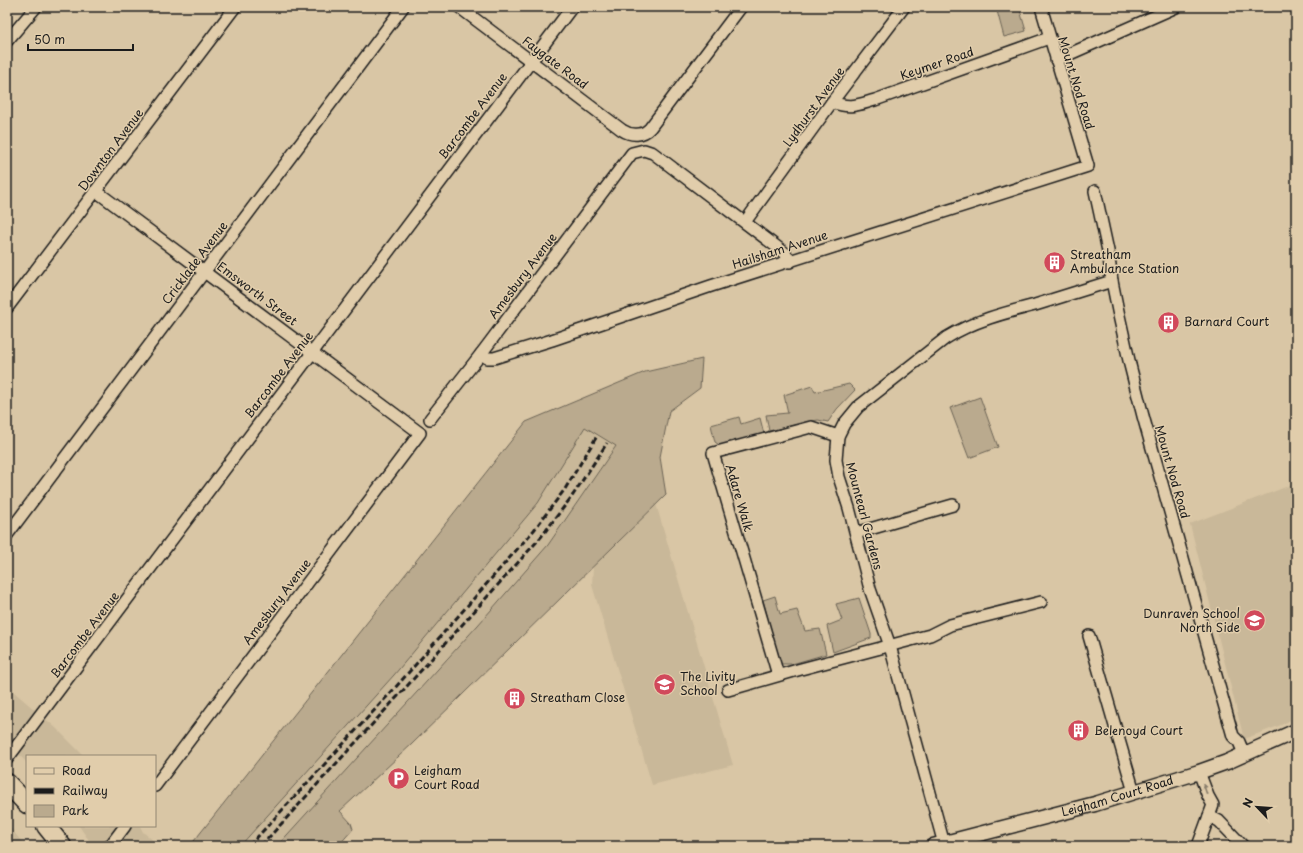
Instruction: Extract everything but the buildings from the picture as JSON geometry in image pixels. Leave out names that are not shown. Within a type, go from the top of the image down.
[{"type":"highway","points":[[7,783],[26,803]]},
{"type":"highway","points":[[47,827],[62,846]]},
{"type":"street","points":[[7,41],[36,7]]},
{"type":"street","name":"Downton Avenue","points":[[7,308],[236,7]]},
{"type":"street","name":"Cricklade Avenue","points":[[7,535],[403,7]]},
{"type":"street","name":"Faygate Road","points":[[459,7],[622,130],[630,134],[647,132],[741,7]]},
{"type":"street","name":"Barcombe Avenue","points":[[7,759],[572,7]]},
{"type":"street","name":"Lydhurst Avenue","points":[[745,222],[832,102],[904,7]]},
{"type":"street","name":"Mount Nod Road","points":[[1041,7],[1088,166]]},
{"type":"street","points":[[1056,60],[1176,7]]},
{"type":"street","name":"Keymer Road","points":[[832,102],[844,106],[854,106],[875,100],[1049,38]]},
{"type":"street","name":"Amesbury Avenue","points":[[430,419],[481,354],[632,153],[644,150],[653,153],[745,222]]},
{"type":"street","name":"Hailsham Avenue","points":[[481,354],[490,358],[552,340],[711,286],[1088,166]]},
{"type":"street","name":"Emsworth Street","points":[[96,191],[420,433]]},
{"type":"street","name":"Mount Nod Road","points":[[1095,191],[1108,250],[1118,311],[1143,416],[1233,736],[1239,742],[1244,754]]},
{"type":"street","points":[[745,222],[785,253],[790,262]]},
{"type":"street","name":"Mountearl Gardens","points":[[938,845],[890,646],[870,589],[856,533],[839,477],[836,460],[838,436],[844,424],[858,407],[946,338],[965,326],[1112,281]]},
{"type":"street","name":"Adare Walk","points":[[778,675],[713,453],[811,426],[838,436]]},
{"type":"street","name":"Amesbury Avenue","points":[[156,785],[420,433]]},
{"type":"street","points":[[856,533],[953,505]]},
{"type":"street","points":[[728,690],[778,675],[930,635],[950,625],[1041,602]]},
{"type":"street","points":[[1088,636],[1134,792]]},
{"type":"street","name":"Leigham Court Road","points":[[938,845],[1134,792],[1199,772],[1244,754],[1296,730]]},
{"type":"street","points":[[1199,772],[1208,796],[1211,810],[1219,821],[1243,846]]},
{"type":"street","points":[[1198,846],[1211,810]]},
{"type":"street","points":[[110,846],[124,827]]},
{"type":"shaded area","points":[[585,427],[616,446],[548,545],[478,625],[277,846],[240,846],[394,675],[538,503]]},
{"type":"shaded area","name":"Dunraven School North Side","points":[[1296,483],[1296,717],[1281,725],[1244,739],[1190,524]]},
{"type":"shaded area","name":"The Livity School","points":[[656,504],[733,765],[652,785],[592,585],[593,566]]},
{"type":"shaded area","points":[[7,686],[56,728],[83,755],[26,755],[26,762],[7,742]]},
{"type":"shaded area","points":[[7,824],[10,827],[25,846],[7,846]]},
{"type":"shaded area","points":[[80,827],[140,827],[143,832],[160,846],[93,846]]},
{"type":"green space","points":[[996,7],[1019,7],[1026,31],[1004,37]]},
{"type":"green space","points":[[702,359],[700,388],[669,411],[660,457],[666,495],[412,744],[340,811],[351,823],[353,829],[338,846],[277,846],[478,625],[548,545],[616,446],[585,427],[538,503],[394,675],[240,846],[190,846],[526,422],[645,372]]},
{"type":"green space","points":[[849,384],[855,390],[837,409],[828,422],[818,420],[769,431],[766,415],[788,413],[784,395],[812,386],[815,392]]},
{"type":"green space","points":[[980,397],[998,447],[969,458],[950,408]]},
{"type":"green space","points":[[739,417],[741,424],[760,418],[764,434],[722,447],[715,442],[711,425]]},
{"type":"green space","points":[[775,596],[780,614],[797,610],[805,631],[820,629],[826,654],[792,664],[780,664],[763,600]]},
{"type":"green space","points":[[859,598],[871,638],[833,652],[827,626],[842,620],[836,604]]},
{"type":"railway","points":[[249,846],[395,688],[534,530],[565,489],[597,436]]},
{"type":"railway","points":[[261,846],[541,537],[573,495],[607,443]]},
{"type":"place","name":"Streatham Ambulance Station","points":[[1055,262]]},
{"type":"place","name":"Barnard Court","points":[[1168,322]]},
{"type":"place","name":"Dunraven School North Side","points":[[1255,621]]},
{"type":"place","name":"The Livity School","points":[[665,684]]},
{"type":"place","name":"Streatham Close","points":[[514,698]]},
{"type":"place","name":"Belenoyd Court","points":[[1079,731]]},
{"type":"place","name":"Leigham Court Road","points":[[399,778]]}]
